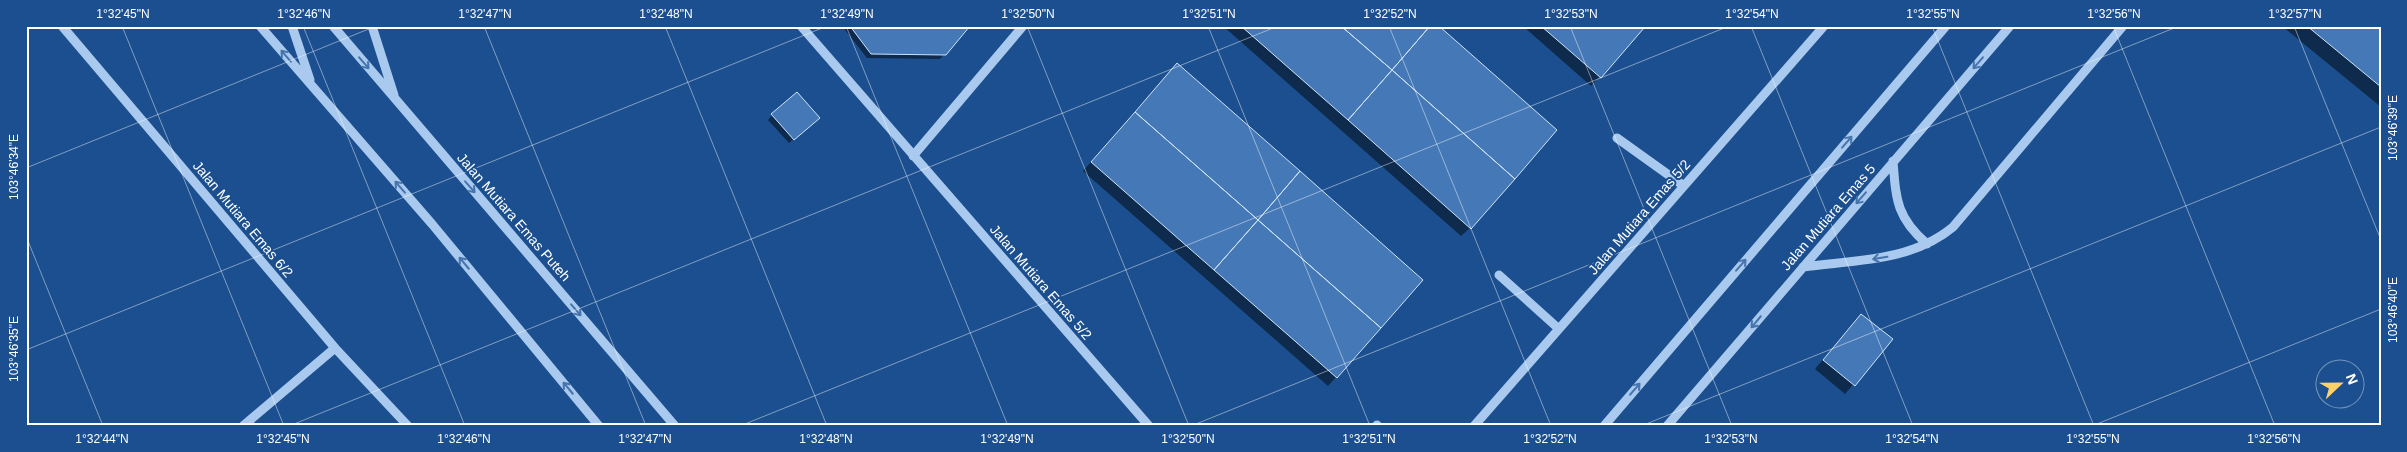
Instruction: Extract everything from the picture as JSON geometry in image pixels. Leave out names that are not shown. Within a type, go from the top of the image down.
[{"type":"street","name":"Jalan Mutiara Emas 6/2","points":[[62,26],[335,348],[408,426]]},
{"type":"street","points":[[260,26],[432,224],[599,426]]},
{"type":"street","points":[[292,26],[312,85]]},
{"type":"street","name":"Jalan Mutiara Emas Puteh","points":[[333,26],[675,426]]},
{"type":"street","points":[[372,26],[396,100]]},
{"type":"street","name":"Jalan Mutiara Emas 5/2","points":[[801,26],[1149,426]]},
{"type":"street","points":[[913,156],[1023,26]]},
{"type":"street","name":"Jalan Mutiara Emas 5/2","points":[[1474,426],[1824,26]]},
{"type":"street","points":[[1604,426],[1946,26]]},
{"type":"street","name":"Jalan Mutiara Emas 5","points":[[1667,426],[2010,26]]},
{"type":"street","points":[[1803,267],[1878,259],[1907,252],[1941,236],[1952,227],[2123,26]]},
{"type":"street","points":[[1617,138],[1684,186]]},
{"type":"street","points":[[1893,162],[1897,203],[1913,232],[1927,244]]},
{"type":"street","points":[[1499,275],[1559,329]]},
{"type":"street","points":[[242,426],[335,348]]},
{"type":"building","points":[[850,26],[970,26],[946,55],[871,54]]},
{"type":"building","points":[[1241,26],[1341,26],[1392,70],[1348,120]]},
{"type":"building","points":[[1341,26],[1430,26],[1392,70]]},
{"type":"building","points":[[1430,26],[1439,26],[1557,130],[1515,179],[1392,70]]},
{"type":"building","points":[[1541,26],[1642,26],[1644,28],[1601,78]]},
{"type":"building","points":[[2307,26],[2381,26],[2381,87]]},
{"type":"building","points":[[1177,63],[1300,171],[1258,220],[1135,112]]},
{"type":"building","points":[[1392,70],[1515,179],[1471,229],[1348,120]]},
{"type":"building","points":[[797,92],[820,118],[794,140],[771,114]]},
{"type":"building","points":[[1135,112],[1258,220],[1214,270],[1091,162]]},
{"type":"building","points":[[1300,171],[1423,280],[1381,328],[1258,220]]},
{"type":"building","points":[[1258,220],[1381,328],[1337,378],[1214,270]]},
{"type":"building","points":[[1861,314],[1893,339],[1855,386],[1823,360]]}]
